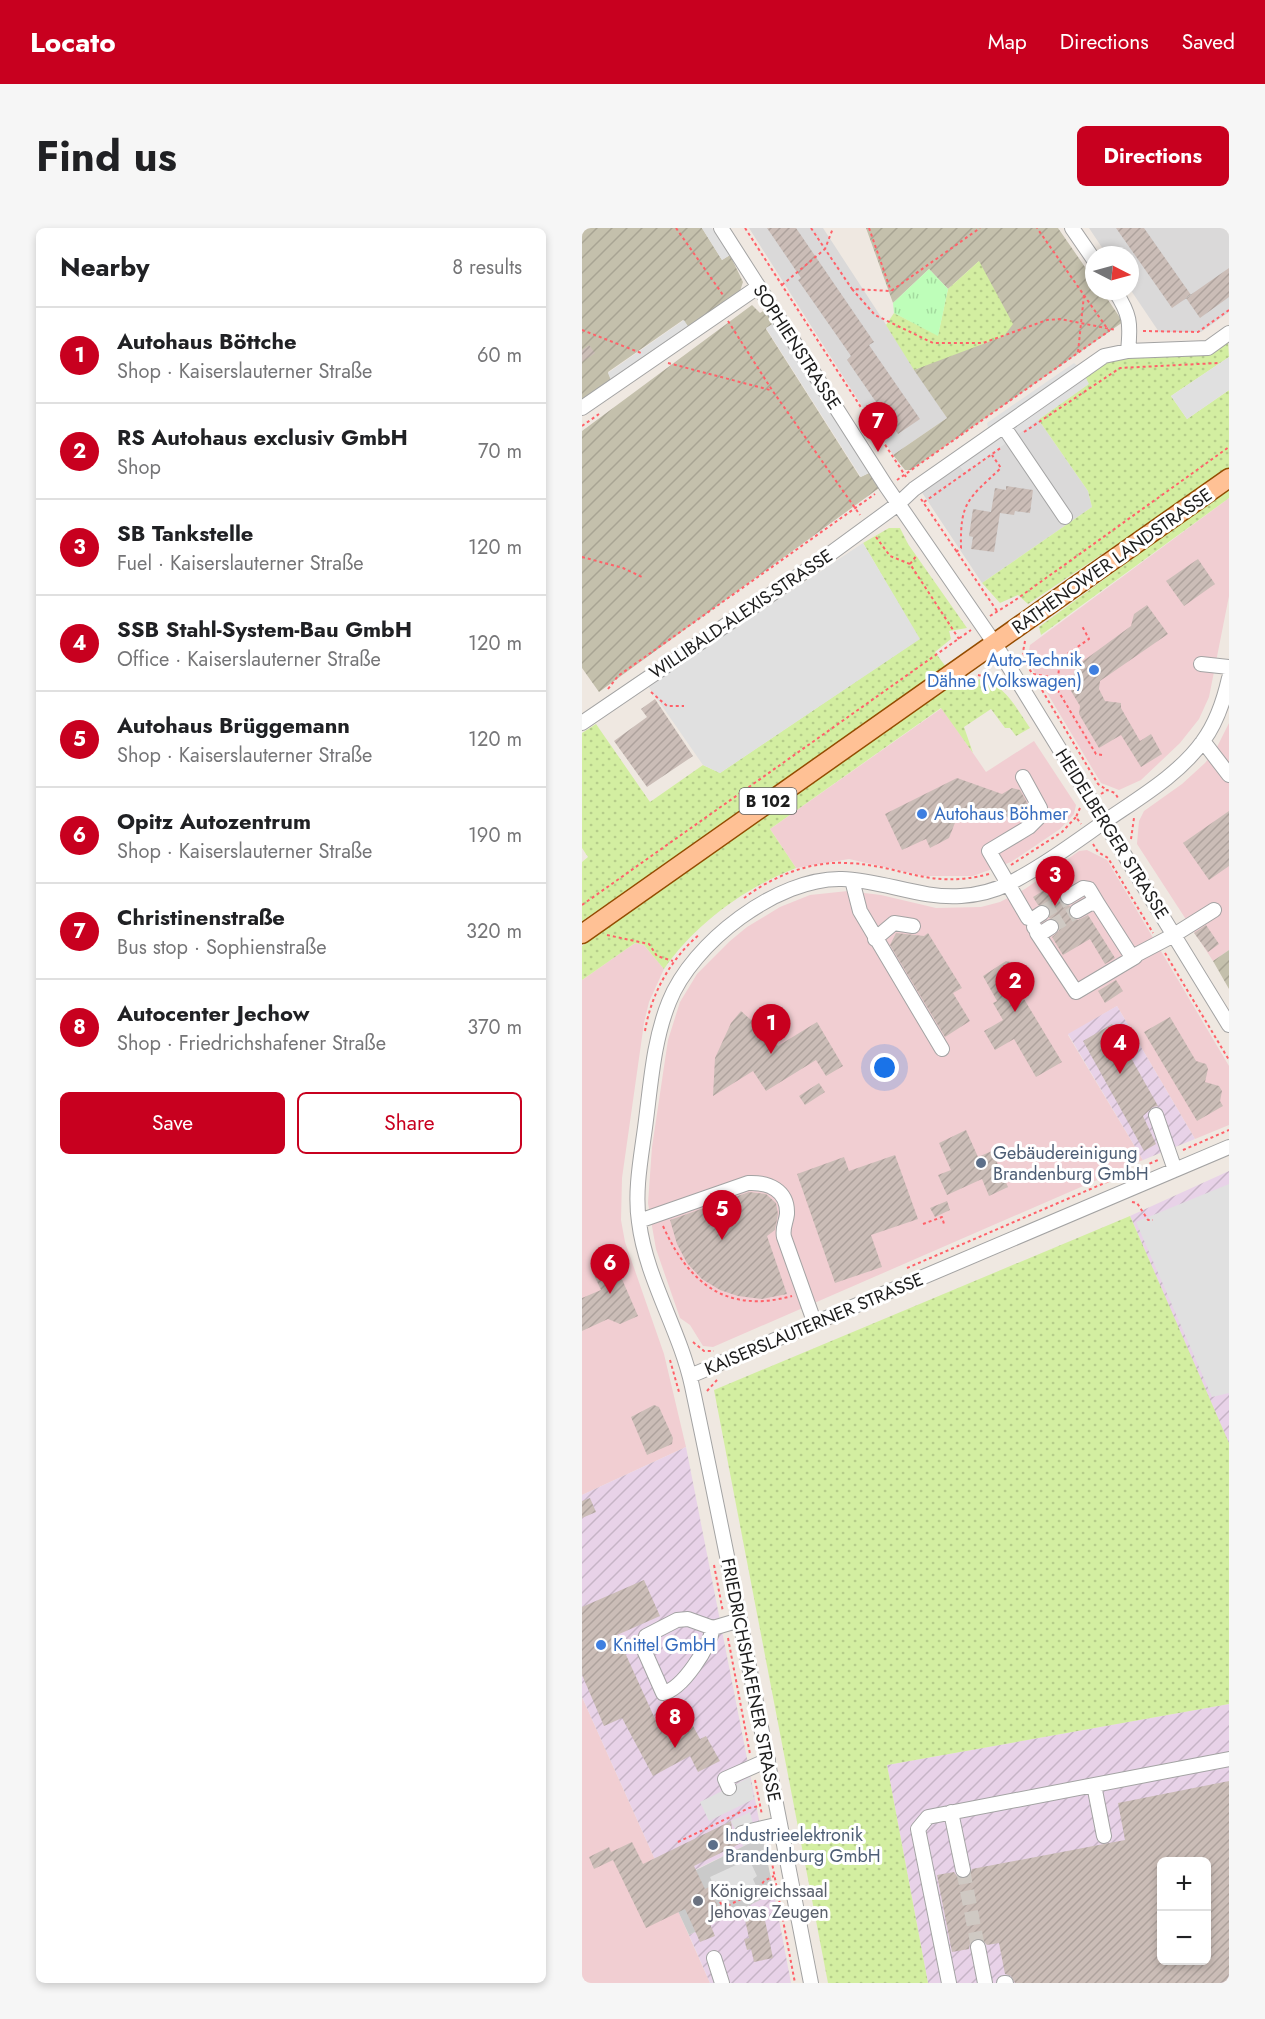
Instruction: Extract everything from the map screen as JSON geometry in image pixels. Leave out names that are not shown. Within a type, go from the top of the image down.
[{"type":"main road","name":"RATHENOWER LANDSTRASSE","points":[[587,931],[954,669],[995,644],[1229,478]]},
{"type":"street","name":"SOPHIENSTRASSE","points":[[720,228],[886,486],[995,644]]},
{"type":"street","points":[[1072,228],[1085,248]]},
{"type":"street","points":[[582,408],[758,286]]},
{"type":"street","points":[[1121,300],[1128,311],[1130,331],[1128,351]]},
{"type":"street","name":"WILLIBALD-ALEXIS-STRASSE","points":[[582,723],[868,526],[914,489],[1104,356],[1128,351],[1208,348],[1229,333]]},
{"type":"street","points":[[1004,427],[1065,517]]},
{"type":"street","name":"HEIDELBERGER STRASSE","points":[[995,644],[1229,1025]]},
{"type":"street","points":[[1201,664],[1229,667]]},
{"type":"street","name":"KAISERSLAUTERNER STRASSE","points":[[1229,678],[1219,713],[1203,741],[1177,768],[1104,821],[1089,842],[1007,884],[963,896],[943,896],[852,880],[823,880],[783,891],[747,914],[698,956],[685,972],[668,1003],[641,1101],[639,1221],[648,1258],[690,1376],[1229,1147]]},
{"type":"street","points":[[1203,741],[1229,775]]},
{"type":"street","points":[[1023,777],[1040,808],[1041,815],[1029,827],[989,851],[1037,933],[1076,992],[1174,936],[1214,910]]},
{"type":"street","points":[[852,880],[860,910],[875,939],[942,1049]]},
{"type":"street","points":[[1068,897],[1083,888],[1089,889],[1132,957],[1135,957]]},
{"type":"street","points":[[1077,911],[1091,903],[1098,904]]},
{"type":"street","points":[[1028,918],[1033,919],[1042,913]]},
{"type":"street","points":[[875,939],[894,923],[913,926]]},
{"type":"street","points":[[1037,933],[1051,927]]},
{"type":"street","points":[[1156,1115],[1168,1156],[1175,1170]]},
{"type":"street","points":[[624,1183],[639,1182]]},
{"type":"street","points":[[639,1221],[748,1183],[760,1182],[772,1186],[786,1203],[787,1213],[782,1229],[815,1324]]},
{"type":"street","name":"FRIEDRICHSHAFENER STRASSE","points":[[690,1376],[811,1983]]},
{"type":"street","points":[[719,1627],[679,1685],[663,1693],[644,1650],[646,1636],[677,1620],[688,1619],[719,1627],[740,1620]]},
{"type":"street","points":[[949,1983],[918,1829],[928,1817],[1229,1759]]},
{"type":"street","points":[[729,1788],[724,1779],[768,1760]]},
{"type":"street","points":[[1094,1785],[1104,1836]]},
{"type":"street","points":[[951,1812],[963,1870]]},
{"type":"street","points":[[742,1833],[780,1824]]},
{"type":"street","points":[[978,1947],[985,1983]]},
{"type":"street","points":[[714,1958],[722,1983]]},
{"type":"path","points":[[676,228],[730,304],[727,319],[772,390],[890,556],[910,564],[959,639]]},
{"type":"path","points":[[746,228],[905,476]]},
{"type":"path","points":[[812,228],[852,289],[875,315],[933,343],[983,343],[1047,320],[1060,319],[1130,331],[1198,332],[1229,310]]},
{"type":"path","points":[[782,285],[825,249],[832,228]]},
{"type":"path","points":[[869,228],[891,291]]},
{"type":"path","points":[[852,289],[891,291],[980,228]]},
{"type":"path","points":[[1037,228],[1109,329]]},
{"type":"path","points":[[1078,354],[1084,295]]},
{"type":"path","points":[[618,676],[886,486],[905,476],[1105,336],[1109,329]]},
{"type":"path","points":[[582,330],[653,358],[772,390]]},
{"type":"path","points":[[997,611],[924,502],[1119,368],[1218,363]]},
{"type":"path","points":[[582,905],[1229,447]]},
{"type":"path","points":[[956,552],[961,548],[960,522],[967,500],[1001,468],[992,455]]},
{"type":"path","points":[[910,564],[921,552]]},
{"type":"path","points":[[582,557],[623,568],[642,577]]},
{"type":"path","points":[[1028,620],[1035,630],[1025,641],[1023,652],[1033,674],[1098,784],[1107,790]]},
{"type":"path","points":[[1082,626],[1089,639],[1060,659],[1057,689],[1096,754],[1102,755]]},
{"type":"path","points":[[628,669],[667,706],[684,706]]},
{"type":"path","points":[[1033,674],[1058,678]]},
{"type":"path","points":[[971,679],[978,675],[990,676],[1009,691]]},
{"type":"path","points":[[736,904],[775,879],[803,868],[827,864],[848,863],[945,881],[973,878],[999,870],[1062,832],[1076,817],[1081,807]]},
{"type":"path","points":[[1076,817],[1089,842]]},
{"type":"path","points":[[1131,843],[1133,821]]},
{"type":"path","points":[[587,931],[620,940],[649,944],[662,959],[675,961]]},
{"type":"path","points":[[644,1037],[651,1003],[664,976],[702,932]]},
{"type":"path","points":[[903,1270],[1229,1130]]},
{"type":"path","points":[[1139,1198],[1129,1202],[1137,1203],[1148,1220],[1153,1220]]},
{"type":"path","points":[[658,1215],[684,1266],[695,1278],[729,1298],[762,1302],[804,1293]]},
{"type":"path","points":[[923,1224],[942,1217],[944,1224]]},
{"type":"path","points":[[681,1400],[668,1353],[692,1341],[704,1351],[714,1351]]},
{"type":"path","points":[[706,1397],[710,1385],[725,1376]]},
{"type":"path","points":[[712,1556],[719,1627],[753,1765],[795,1983]]},
{"type":"path","points":[[678,1842],[749,1808],[760,1806]]},
{"type":"path","points":[[715,1891],[723,1908],[757,1892],[764,1881],[775,1876]]},
{"type":"shaded area","points":[[582,228],[702,228],[722,260],[730,255],[743,282],[740,291],[689,328],[683,320],[608,372],[612,382],[582,403]]},
{"type":"shaded area","points":[[702,228],[712,228],[730,255],[722,260]]},
{"type":"shaded area","points":[[749,228],[823,228],[947,418],[893,455]]},
{"type":"shaded area","points":[[866,228],[1058,228],[1085,267],[1085,300],[1108,300],[1123,322],[911,470],[905,470],[893,455],[947,418],[914,370],[951,354],[979,261],[948,289],[929,269],[893,303]]},
{"type":"shaded area","points":[[1089,228],[1229,228],[1229,312],[1201,332],[1159,332],[1137,300],[1139,246],[1101,246]]},
{"type":"shaded area","points":[[752,305],[760,313],[765,310],[774,323],[766,329],[860,477],[869,473],[879,488],[599,692],[582,668],[582,431]]},
{"type":"shaded area","points":[[684,320],[689,328],[612,383],[608,373]]},
{"type":"shaded area","points":[[774,323],[869,473],[861,477],[766,328]]},
{"type":"shaded area","points":[[1229,357],[1229,390],[1187,419],[1171,396]]},
{"type":"shaded area","points":[[1074,363],[1081,369],[989,432],[987,423]]},
{"type":"shaded area","points":[[1085,376],[1089,384],[965,472],[958,464]]},
{"type":"shaded area","points":[[1038,419],[1088,491],[1092,507],[982,583],[921,491],[958,464],[965,472]]},
{"type":"shaded area","points":[[1229,498],[1229,596],[1209,697],[1199,719],[1180,743],[1141,780],[1119,790],[1101,783],[1031,666],[1028,657],[1030,645]]},
{"type":"shaded area","points":[[863,543],[920,639],[720,773],[703,765],[648,686]]},
{"type":"shaded area","points":[[942,708],[986,772],[1034,741],[1076,805],[1074,814],[1060,829],[1011,862],[973,876],[924,876],[849,859],[796,868],[770,829]]},
{"type":"shaded area","points":[[1229,723],[1229,950],[1213,961],[1137,844],[1139,821],[1144,811],[1182,784],[1205,763],[1216,749]]},
{"type":"shaded area","points":[[1087,850],[1107,860],[1229,1066],[1229,1125],[1195,1139],[1117,1006],[1068,1035],[1143,1160],[713,1347],[703,1346],[690,1325],[680,1318],[656,1249],[648,1203],[652,1147],[668,1040],[680,1002],[697,974],[747,927],[780,907],[810,895],[848,891],[881,895],[936,908],[981,907],[1000,902],[1025,889],[1079,851]]},
{"type":"shaded area","points":[[635,943],[644,945],[664,969],[649,1002],[644,1023],[622,1178],[621,1220],[625,1242],[664,1354],[686,1447],[582,1495],[582,980]]},
{"type":"shaded area","points":[[1229,950],[1229,989],[1213,961]]},
{"type":"shaded area","points":[[1117,1006],[1195,1139],[1143,1160],[1068,1034]]},
{"type":"shaded area","points":[[1229,1171],[1229,1443],[1228,1443],[1130,1216]]},
{"type":"shaded area","points":[[1229,1184],[1229,1393],[1212,1397],[1136,1222]]},
{"type":"shaded area","points":[[686,1447],[763,1840],[754,1841],[666,1884],[582,1697],[582,1495]]},
{"type":"shaded area","points":[[582,1697],[666,1884],[710,1983],[582,1983]]},
{"type":"shaded area","points":[[1229,1704],[1229,1983],[928,1983],[887,1765]]},
{"type":"shaded area","points":[[750,1777],[754,1799],[709,1821],[700,1802]]},
{"type":"shaded area","points":[[750,1812],[753,1824],[750,1826],[754,1841],[743,1846],[731,1821]]},
{"type":"shaded area","points":[[763,1840],[774,1893],[689,1935],[666,1885],[754,1841]]},
{"type":"shaded area","points":[[749,1859],[757,1876],[753,1879],[757,1888],[721,1904],[710,1877]]},
{"type":"shaded area","points":[[774,1893],[791,1983],[710,1983],[689,1935]]},
{"type":"green space","points":[[979,261],[1013,324],[1004,336],[914,370],[886,325],[894,313],[938,335],[948,289]]},
{"type":"green space","points":[[929,269],[948,289],[938,336],[894,313],[893,303]]},
{"type":"green space","points":[[1228,341],[1229,357],[1171,396],[1187,419],[1229,390],[1229,469],[1028,604],[1018,595],[1000,603],[982,583],[1092,507],[1088,491],[1038,419],[1088,384],[1085,376],[1117,357]]},
{"type":"green space","points":[[1229,488],[1229,498],[1041,635],[1039,627]]},
{"type":"green space","points":[[889,528],[900,528],[908,544],[967,628],[949,631],[951,639],[935,652],[946,667],[747,809],[582,921],[582,862],[588,857],[582,848],[582,733],[596,724],[650,802],[703,765],[720,773],[919,639],[863,543]]},
{"type":"green space","points":[[980,679],[1003,691],[1030,728],[1016,736],[1010,728],[1005,728],[991,709],[964,727],[973,753],[941,708],[770,829],[796,868],[740,896],[706,922],[664,969],[644,945],[635,943],[582,980],[582,946],[958,681],[964,686]]},
{"type":"green space","points":[[1130,1216],[1229,1443],[1229,1704],[887,1765],[928,1983],[828,1983],[714,1390]]},
{"type":"building","points":[[767,228],[796,228],[874,342],[869,345],[920,419],[898,434],[847,360],[851,356],[798,280],[801,278]]},
{"type":"building","points":[[1116,228],[1144,228],[1191,295],[1172,308],[1139,261],[1139,246],[1129,246]]},
{"type":"building","points":[[1229,268],[1229,297],[1200,318],[1186,298]]},
{"type":"building","points":[[589,345],[595,353],[582,362],[582,350]]},
{"type":"building","points":[[1006,486],[1033,490],[1030,513],[1015,511],[1014,515],[1000,513],[994,552],[971,549],[973,537],[969,536],[973,509],[991,512],[995,488],[1006,490]]},
{"type":"building","points":[[1198,559],[1215,584],[1184,606],[1166,581]]},
{"type":"building","points":[[1147,605],[1168,634],[1100,681],[1099,689],[1105,701],[1121,703],[1121,708],[1140,741],[1151,734],[1162,754],[1141,767],[1121,735],[1099,748],[1079,714],[1080,706],[1071,691],[1075,667],[1131,626],[1134,614]]},
{"type":"building","points":[[655,699],[693,756],[647,787],[614,741],[647,717],[641,709]]},
{"type":"building","name":"Autohaus Böhmer","points":[[957,778],[1002,794],[1012,788],[1020,790],[1029,806],[1026,814],[1015,820],[1003,816],[993,821],[960,810],[949,838],[930,848],[926,839],[902,850],[885,814]]},
{"type":"building","points":[[1229,811],[1229,866],[1209,880],[1183,843]]},
{"type":"building","points":[[1059,881],[1064,889],[1060,893],[1060,901],[1070,906],[1070,916],[1078,920],[1088,915],[1115,958],[1105,964],[1090,939],[1063,955],[1052,937],[1059,931],[1059,923],[1049,918],[1049,908],[1038,905],[1033,897]]},
{"type":"building","points":[[1206,925],[1219,944],[1208,952],[1194,933]]},
{"type":"building","points":[[896,933],[924,936],[928,933],[962,988],[953,993],[970,1021],[945,1037],[890,945]]},
{"type":"building","points":[[1006,961],[1022,965],[1032,981],[1018,989],[1062,1062],[1036,1077],[1014,1039],[995,1050],[984,1031],[1003,1020],[993,1003],[997,1001],[983,976]]},
{"type":"building","points":[[1116,980],[1123,991],[1105,1003],[1098,991]]},
{"type":"building","points":[[766,1010],[775,1024],[763,1031],[778,1046],[817,1022],[843,1066],[826,1076],[816,1060],[766,1091],[753,1071],[713,1096],[715,1058],[731,1023],[741,1011],[751,1020]]},
{"type":"building","points":[[1170,1017],[1196,1061],[1206,1064],[1208,1069],[1205,1082],[1219,1086],[1222,1091],[1220,1101],[1223,1106],[1197,1121],[1144,1032]]},
{"type":"building","points":[[1112,1024],[1158,1106],[1153,1107],[1143,1116],[1156,1144],[1144,1151],[1083,1041]]},
{"type":"building","points":[[819,1083],[825,1092],[805,1105],[799,1096]]},
{"type":"building","name":"Gebäudereinigung Brandenburg GmbH","points":[[966,1130],[978,1157],[992,1151],[1008,1187],[989,1196],[982,1179],[947,1195],[938,1175],[951,1170],[939,1143]]},
{"type":"building","points":[[895,1155],[918,1219],[871,1235],[882,1267],[835,1283],[797,1174],[844,1157],[849,1171]]},
{"type":"building","points":[[749,1192],[766,1194],[776,1203],[778,1214],[775,1230],[767,1236],[787,1294],[762,1299],[738,1296],[720,1290],[702,1279],[687,1263],[677,1244],[670,1220]]},
{"type":"building","points":[[947,1201],[950,1210],[935,1217],[930,1208]]},
{"type":"building","points":[[615,1263],[638,1316],[620,1324],[608,1319],[582,1331],[582,1298],[601,1290],[593,1273]]},
{"type":"building","points":[[654,1405],[659,1407],[673,1438],[672,1444],[647,1455],[631,1417]]},
{"type":"building","points":[[590,1498],[596,1512],[582,1518],[582,1501]]},
{"type":"building","points":[[644,1580],[660,1616],[617,1635],[656,1721],[683,1707],[700,1739],[706,1736],[720,1761],[698,1772],[690,1756],[653,1776],[622,1718],[604,1726],[582,1675],[582,1607]]},
{"type":"building","points":[[1229,1781],[1229,1983],[1015,1983],[1011,1976],[1005,1974],[999,1943],[987,1945],[981,1939],[976,1938],[970,1944],[969,1949],[952,1952],[937,1875],[954,1872],[964,1879],[969,1876],[972,1869],[1125,1840],[1118,1803]]},
{"type":"building","points":[[731,1821],[733,1836],[741,1843],[694,1866],[705,1889],[709,1887],[721,1913],[708,1919],[715,1936],[700,1942],[685,1909],[646,1928],[613,1860],[594,1869],[589,1857],[609,1847],[611,1852],[632,1842],[643,1864]]},
{"type":"building","points":[[763,1911],[773,1958],[754,1962],[751,1949],[747,1950],[744,1939],[749,1938],[744,1915]]},
{"type":"tunnel","points":[[1042,913],[1068,897]]},
{"type":"tunnel","points":[[1051,927],[1077,911]]},
{"type":"tunnel","points":[[963,1870],[978,1947]]},
{"type":"place","name":"Christinenstraße","points":[[878,452]]},
{"type":"place","name":"Auto-Technik Dähne (Volkswagen)","points":[[1094,670]]},
{"type":"place","name":"Autohaus Böhmer","points":[[922,814]]},
{"type":"place","name":"SB Tankstelle","points":[[1055,906]]},
{"type":"place","name":"RS Autohaus exclusiv GmbH","points":[[1015,1012]]},
{"type":"place","name":"Autohaus Böttche","points":[[771,1054]]},
{"type":"place","name":"SSB Stahl-System-Bau GmbH","points":[[1120,1074]]},
{"type":"place","name":"Gebäudereinigung Brandenburg GmbH","points":[[981,1163]]},
{"type":"place","name":"Autohaus Brüggemann","points":[[722,1240]]},
{"type":"place","name":"Opitz Autozentrum","points":[[610,1294]]},
{"type":"place","name":"Knittel GmbH","points":[[601,1645]]},
{"type":"place","name":"Autocenter Jechow","points":[[675,1748]]},
{"type":"place","name":"Industrieelektronik Brandenburg GmbH","points":[[713,1845]]},
{"type":"place","name":"Königreichssaal Jehovas Zeugen","points":[[698,1901]]}]
